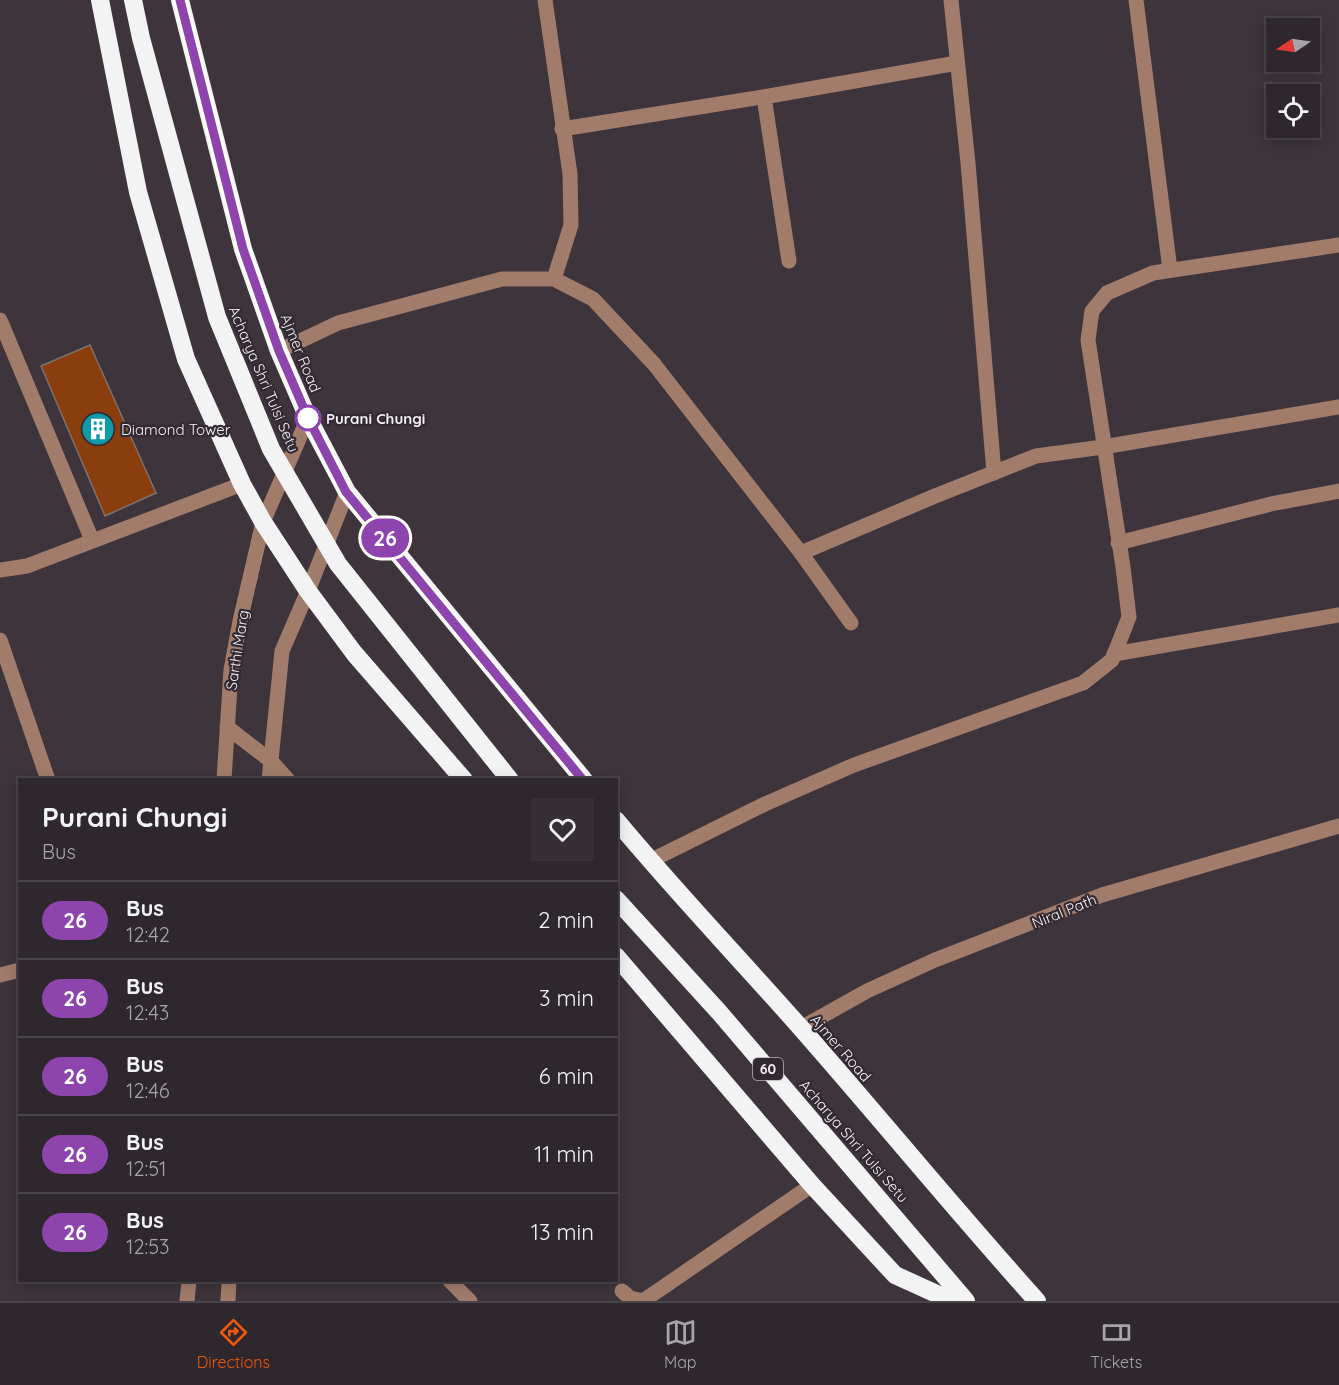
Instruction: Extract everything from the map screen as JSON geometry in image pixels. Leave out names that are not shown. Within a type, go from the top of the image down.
[{"type":"highway","points":[[100,0],[138,192],[186,358],[242,484],[263,522],[308,591],[354,653],[462,778]]},
{"type":"highway","name":"Acharya Shri Tulsi Setu","points":[[133,0],[146,60],[217,317],[271,449],[338,564],[508,778]]},
{"type":"highway","name":"Ajmer Road","points":[[180,0],[243,249],[279,351],[308,418],[346,492],[582,778]]},
{"type":"highway","name":"Ajmer Road","points":[[618,822],[801,1028],[963,1219],[1037,1301]]},
{"type":"highway","name":"Acharya Shri Tulsi Setu","points":[[618,901],[719,1012],[966,1301]]},
{"type":"highway","points":[[620,965],[812,1185],[896,1275],[952,1301]]},
{"type":"street","points":[[545,0],[570,174],[571,225],[554,279]]},
{"type":"street","points":[[951,0],[968,163],[994,473]]},
{"type":"street","points":[[1136,0],[1170,270]]},
{"type":"street","points":[[562,129],[957,63]]},
{"type":"street","points":[[764,97],[789,261]]},
{"type":"street","points":[[650,861],[765,804],[854,765],[1083,682],[1112,660],[1129,616],[1088,340],[1092,311],[1107,294],[1153,273],[1339,245]]},
{"type":"street","points":[[279,351],[338,323],[502,279],[554,279],[592,299],[654,364],[801,553],[851,623]]},
{"type":"street","points":[[0,321],[92,540]]},
{"type":"street","points":[[801,553],[1036,456],[1103,447],[1339,407]]},
{"type":"street","name":"Sarthi Marg","points":[[224,778],[231,670],[263,522],[308,418]]},
{"type":"street","points":[[0,570],[27,566],[242,484]]},
{"type":"street","points":[[1118,543],[1271,504],[1339,491]]},
{"type":"street","points":[[269,778],[282,651],[346,492]]},
{"type":"street","points":[[1114,654],[1339,615]]},
{"type":"street","points":[[0,640],[47,778]]},
{"type":"street","points":[[227,728],[271,761],[286,778]]},
{"type":"street","name":"Niral Path","points":[[801,1028],[867,991],[935,960],[1102,896],[1339,826]]},
{"type":"street","points":[[0,975],[18,970]]},
{"type":"street","points":[[621,1291],[630,1299],[643,1301],[812,1185]]},
{"type":"street","points":[[187,1301],[189,1282]]},
{"type":"street","points":[[451,1282],[470,1301]]},
{"type":"building","name":"Diamond Tower","points":[[90,345],[156,493],[105,516],[41,366]]},
{"type":"bus line","name":"26","points":[[180,0],[210,126],[243,249],[279,351],[308,418],[346,492],[581,778]]},
{"type":"place","name":"Purani Chungi","points":[[308,418]]},
{"type":"place","name":"Diamond Tower","points":[[98,429]]}]
